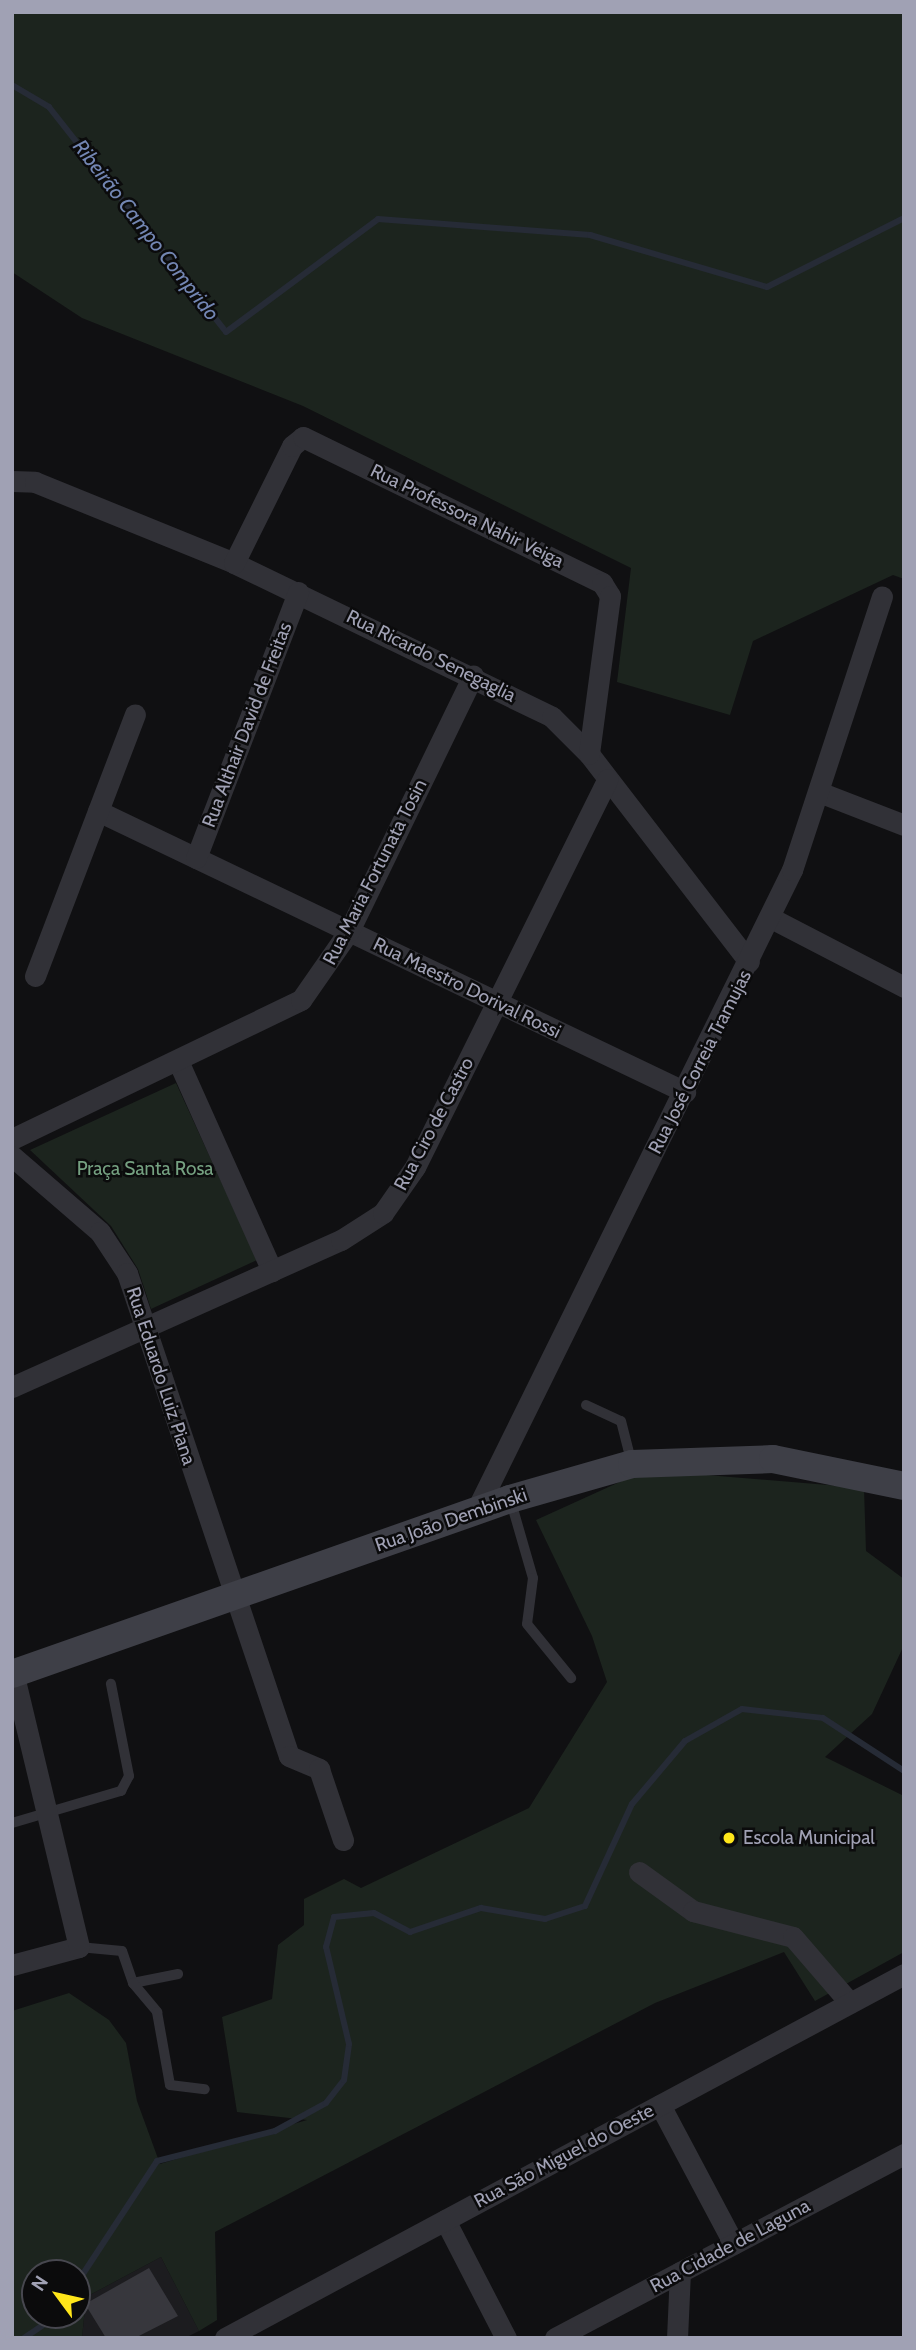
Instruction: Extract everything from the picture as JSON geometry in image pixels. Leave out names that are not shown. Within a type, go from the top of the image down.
[{"type":"main road","name":"Rua João Dembinski","points":[[13,1673],[510,1499],[632,1464],[773,1459],[904,1486]]},
{"type":"street","name":"Rua Professora Nahir Veiga","points":[[234,563],[292,446],[303,437],[603,583],[610,596],[589,754]]},
{"type":"street","name":"Rua Ricardo Senegaglia","points":[[15,480],[234,563],[473,676],[552,717],[589,754],[750,962]]},
{"type":"street","name":"Rua Althair David de Freitas","points":[[196,858],[298,592]]},
{"type":"street","name":"Rua José Correia Tramujas","points":[[476,1511],[771,918],[819,792],[882,596]]},
{"type":"street","name":"Rua Maria Fortunata Tosin","points":[[12,1139],[179,1063],[301,1000],[349,931],[473,676]]},
{"type":"street","points":[[35,976],[135,714]]},
{"type":"street","name":"Rua Ciro de Castro","points":[[12,1387],[272,1271],[383,1213],[415,1167],[608,779]]},
{"type":"street","points":[[819,792],[904,825]]},
{"type":"street","name":"Rua Maestro Dorival Rossi","points":[[98,811],[685,1092]]},
{"type":"street","points":[[771,918],[904,987]]},
{"type":"street","points":[[179,1063],[272,1271]]},
{"type":"street","name":"Rua Eduardo Luiz Piana","points":[[12,1156],[100,1233],[127,1273],[231,1596],[289,1756],[319,1769],[343,1840]]},
{"type":"street","points":[[12,1965],[79,1947],[13,1673]]},
{"type":"street","points":[[639,1872],[694,1911],[778,1928],[793,1937],[850,2003]]},
{"type":"street","name":"Rua São Miguel do Oeste","points":[[225,2338],[904,1974]]},
{"type":"street","points":[[660,2105],[734,2244]]},
{"type":"street","name":"Rua Cidade de Laguna","points":[[555,2338],[904,2154]]},
{"type":"street","points":[[445,2220],[506,2338]]},
{"type":"street","points":[[677,2338],[680,2272]]},
{"type":"lane","points":[[586,1405],[621,1421],[632,1464]]},
{"type":"lane","points":[[510,1499],[533,1578],[527,1624],[571,1678]]},
{"type":"lane","points":[[12,1823],[121,1791],[126,1784],[111,1684]]},
{"type":"lane","points":[[79,1947],[122,1951],[133,1983],[157,2012],[170,2085],[205,2089]]},
{"type":"lane","points":[[133,1983],[178,1974]]},
{"type":"shaded area","points":[[161,2257],[199,2331],[185,2338],[82,2338],[83,2329],[91,2329],[91,2294]]},
{"type":"green space","points":[[12,12],[904,12],[904,579],[893,575],[753,641],[730,715],[617,682],[631,568],[303,406],[82,318],[12,272]]},
{"type":"green space","name":"Praça Santa Rosa","points":[[176,1083],[257,1260],[151,1309],[138,1269],[111,1226],[30,1150]]},
{"type":"green space","points":[[646,1470],[864,1488],[866,1551],[904,1579],[904,1645],[872,1714],[825,1757],[904,1796],[904,1952],[815,2001],[784,1952],[655,2003],[215,2232],[217,2320],[199,2331],[161,2257],[91,2294],[91,2259],[21,2259],[21,2329],[83,2329],[82,2338],[12,2338],[12,2011],[69,1993],[109,2020],[126,2043],[137,2101],[160,2164],[307,2120],[237,2112],[222,2017],[272,1999],[278,1945],[304,1925],[304,1899],[344,1879],[361,1888],[529,1808],[607,1682],[592,1636],[536,1520]]},
{"type":"building","points":[[149,2268],[178,2316],[135,2338],[106,2338],[91,2314],[91,2301]]},
{"type":"waterway","name":"Ribeirão Campo Comprido","points":[[12,85],[49,107],[226,332],[378,219],[590,235],[767,287],[904,218]]},
{"type":"waterway","points":[[91,2262],[157,2161],[275,2131],[326,2103],[344,2080],[349,2044],[326,1947],[334,1917],[374,1913],[410,1932],[481,1908],[545,1919],[585,1906],[632,1804],[685,1741],[742,1709],[823,1718],[904,1771]]},
{"type":"waterway","points":[[24,2338],[37,2329]]},
{"type":"place","name":"Escola Municipal","points":[[729,1838]]}]
